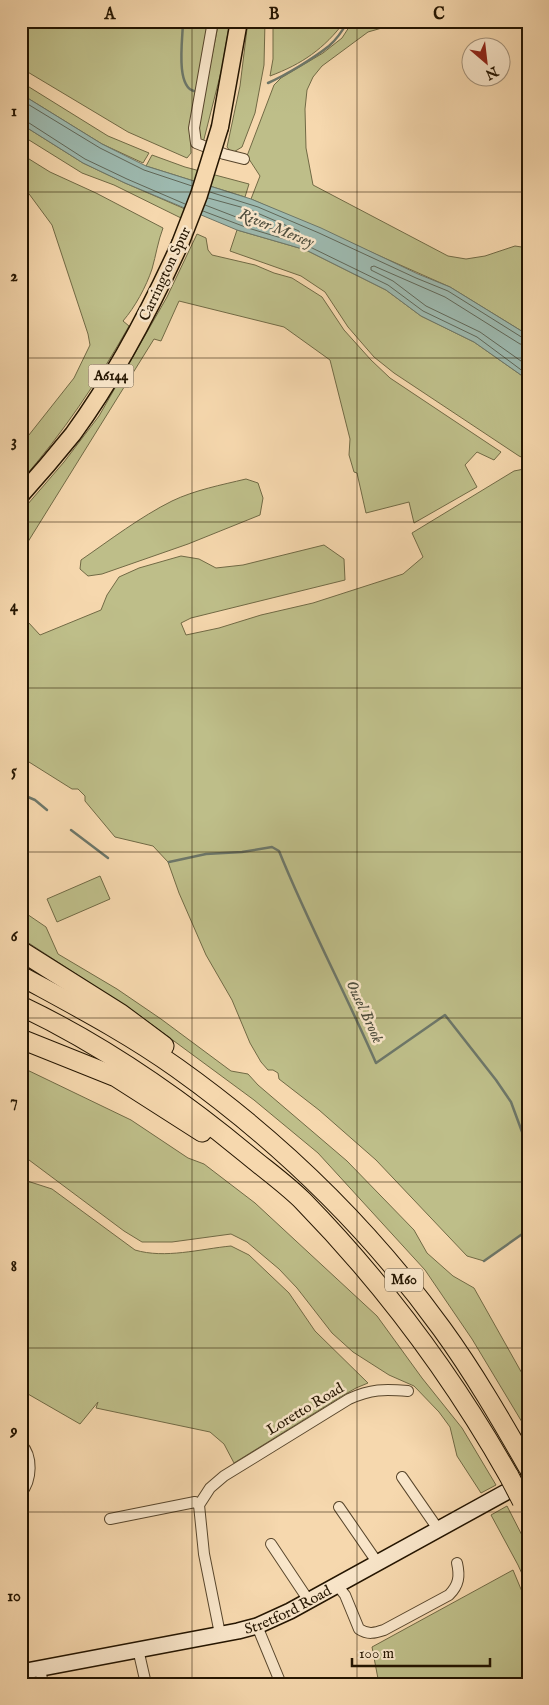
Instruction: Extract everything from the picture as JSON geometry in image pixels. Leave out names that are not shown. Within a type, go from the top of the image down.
[{"type":"highway","name":"M60","points":[[21,951],[121,1014],[217,1084],[248,1121]]},
{"type":"highway","name":"M60","points":[[21,976],[110,1025],[176,1067],[248,1121],[319,1186],[370,1240],[442,1329],[480,1386],[528,1466]]},
{"type":"highway","name":"M60","points":[[21,1006],[98,1047],[161,1087],[200,1116],[302,1200],[387,1296],[426,1349],[486,1437],[525,1507]]},
{"type":"highway","name":"M60","points":[[21,1039],[116,1077],[224,1146],[288,1197],[350,1253]]},
{"type":"main road","name":"Carrington Spur","points":[[21,495],[50,462],[94,402],[132,341],[158,294],[199,195],[220,126],[239,21]]},
{"type":"main road","name":"Stretford Road","points":[[22,1671],[42,1676],[138,1650],[257,1626],[309,1601],[528,1480]]},
{"type":"street","points":[[213,21],[194,128],[194,138],[196,143],[207,148],[244,159]]},
{"type":"street","name":"Loretto Road","points":[[199,1505],[210,1488],[224,1476],[357,1395],[384,1389],[408,1391]]},
{"type":"street","points":[[21,1444],[29,1454],[29,1480],[21,1493]]},
{"type":"street","points":[[402,1477],[438,1529]]},
{"type":"street","points":[[110,1519],[195,1502],[199,1505],[204,1554],[220,1634]]},
{"type":"street","points":[[339,1507],[377,1562]]},
{"type":"street","points":[[271,1544],[309,1601]]},
{"type":"street","points":[[337,1585],[345,1596],[359,1629],[364,1632],[374,1633],[384,1630],[442,1599],[454,1590],[463,1580],[457,1563]]},
{"type":"street","points":[[257,1626],[281,1684]]},
{"type":"street","points":[[138,1650],[146,1684]]},
{"type":"green space","points":[[21,21],[210,21],[190,131],[191,153],[187,158],[128,132],[21,68]]},
{"type":"green space","points":[[219,21],[230,21],[222,68],[203,143],[198,138],[197,130]]},
{"type":"green space","points":[[248,21],[265,21],[264,65],[255,113],[242,147],[232,153],[227,147],[240,86]]},
{"type":"green space","points":[[273,21],[345,21],[329,40],[312,54],[302,61],[270,76],[273,59]]},
{"type":"green space","points":[[353,21],[406,21],[368,32],[322,66],[313,77],[307,90],[305,109],[306,148],[313,185],[448,256],[466,259],[485,256],[515,246],[528,248],[528,335],[450,287],[251,199],[260,176],[247,156],[274,85],[281,78],[323,53],[342,38]]},
{"type":"green space","points":[[21,82],[108,136],[149,153],[143,163],[102,144],[21,94]]},
{"type":"green space","points":[[21,124],[83,163],[185,209],[181,218],[114,185],[82,173],[21,135]]},
{"type":"green space","points":[[21,154],[50,172],[96,193],[163,228],[147,283],[123,321],[129,326],[79,406],[21,481],[21,445],[74,378],[90,345],[52,225],[21,183]]},
{"type":"green space","points":[[152,155],[185,167],[249,184],[245,197],[146,166]]},
{"type":"green space","points":[[237,230],[306,250],[386,290],[421,316],[474,342],[521,375],[528,382],[528,460],[519,456],[394,373],[374,357],[348,327],[325,292],[301,276],[230,251]]},
{"type":"green space","points":[[197,234],[206,238],[208,250],[212,255],[255,265],[292,278],[322,297],[344,330],[390,378],[501,452],[494,460],[477,452],[465,465],[477,487],[414,523],[409,502],[366,513],[357,473],[354,472],[349,455],[350,439],[330,360],[284,327],[179,301],[161,341],[154,339],[21,553],[21,512],[64,462],[99,416],[167,297]]},
{"type":"green space","points":[[528,469],[528,1230],[484,1261],[467,1256],[376,1160],[319,1110],[279,1079],[278,1073],[268,1070],[261,1062],[250,1043],[232,1000],[206,955],[179,893],[168,862],[153,846],[115,837],[85,801],[85,796],[78,789],[72,789],[21,757],[21,619],[28,622],[40,635],[101,610],[107,595],[119,577],[139,568],[181,556],[199,559],[216,568],[243,565],[324,545],[344,559],[345,580],[191,618],[181,623],[186,635],[313,603],[403,574],[423,557],[412,533],[514,471]]},
{"type":"green space","points":[[246,479],[258,483],[263,498],[260,515],[188,544],[102,574],[88,576],[80,569],[81,560],[160,507],[208,488]]},
{"type":"green space","points":[[100,876],[110,899],[57,922],[47,899]]},
{"type":"green space","points":[[21,910],[46,927],[58,954],[117,989],[231,1071],[248,1074],[258,1085],[347,1161],[414,1230],[427,1253],[453,1276],[474,1288],[528,1384],[528,1432],[472,1339],[425,1270],[318,1153],[254,1100],[136,1013],[21,938]]},
{"type":"green space","points":[[21,1067],[131,1120],[188,1158],[204,1164],[255,1203],[377,1316],[422,1378],[462,1428],[496,1485],[481,1493],[457,1456],[450,1427],[439,1412],[414,1386],[389,1375],[353,1352],[332,1333],[297,1288],[279,1269],[247,1242],[231,1234],[172,1242],[142,1242],[124,1231],[21,1154]]},
{"type":"green space","points":[[21,1179],[52,1189],[135,1250],[158,1254],[183,1253],[231,1246],[249,1255],[289,1293],[315,1331],[368,1383],[342,1396],[234,1463],[224,1444],[210,1432],[96,1408],[98,1402],[80,1424],[21,1390]]},
{"type":"green space","points":[[507,1506],[528,1547],[528,1587],[491,1515]]},
{"type":"green space","points":[[513,1570],[528,1606],[528,1684],[379,1684],[372,1647]]},
{"type":"water","name":"River Mersey","points":[[21,94],[102,144],[146,166],[251,199],[321,228],[450,287],[528,335],[528,382],[474,342],[421,316],[386,290],[306,250],[237,230],[125,183],[83,163],[21,124]]},
{"type":"waterway","points":[[183,21],[182,71],[188,87],[194,91]]},
{"type":"waterway","points":[[268,83],[300,66],[329,46],[348,21]]},
{"type":"waterway","name":"Ousel Brook","points":[[21,794],[35,800],[47,810]]},
{"type":"waterway","name":"Ousel Brook","points":[[71,830],[108,858]]},
{"type":"waterway","name":"Ousel Brook","points":[[169,862],[206,854],[242,852],[272,847],[279,851],[302,905],[376,1063],[445,1015],[511,1102],[528,1148]]},
{"type":"waterway","points":[[484,1261],[528,1230]]}]
